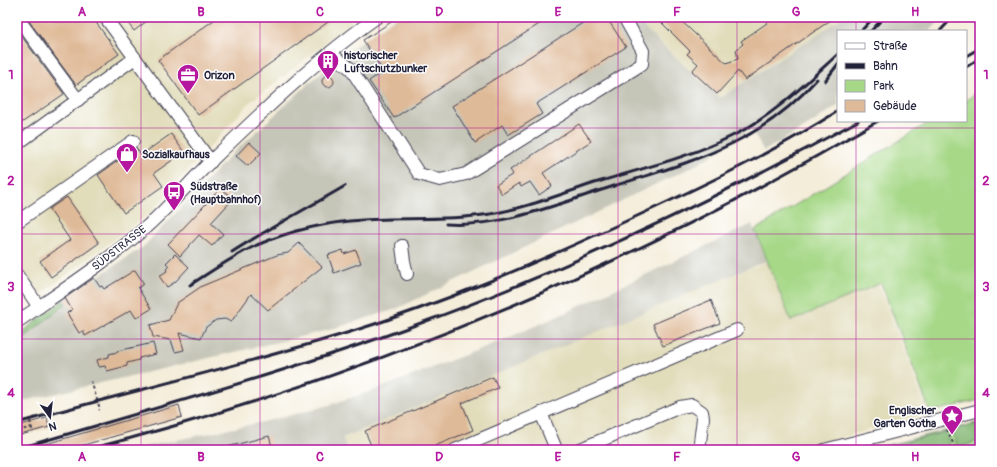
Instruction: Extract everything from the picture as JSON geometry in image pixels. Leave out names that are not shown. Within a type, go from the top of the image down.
[{"type":"street","points":[[17,17],[78,100]]},
{"type":"street","points":[[105,17],[210,162]]},
{"type":"street","name":"SÜDSTRASSE","points":[[17,322],[145,228],[210,162],[330,53],[377,17]]},
{"type":"street","points":[[330,53],[351,69],[419,174],[440,180],[466,174],[642,64],[643,51],[624,17]]},
{"type":"street","points":[[17,144],[135,58]]},
{"type":"street","points":[[17,222],[133,141]]},
{"type":"street","points":[[402,246],[408,274]]},
{"type":"street","points":[[17,275],[39,307]]},
{"type":"street","points":[[455,450],[737,330]]},
{"type":"street","points":[[578,450],[680,407],[692,405],[702,412],[704,418],[699,450]]},
{"type":"street","points":[[824,450],[980,410]]},
{"type":"street","points":[[541,414],[559,450]]},
{"type":"path","points":[[91,381],[100,409],[99,410]]},
{"type":"path","points":[[944,418],[956,450]]},
{"type":"path","points":[[30,421],[33,433]]},
{"type":"path","points":[[18,431],[32,427]]},
{"type":"path","points":[[37,444],[38,450]]},
{"type":"path","points":[[962,450],[980,444]]},
{"type":"shaded area","points":[[17,17],[348,17],[352,23],[250,102],[150,213],[41,294],[17,267]]},
{"type":"shaded area","points":[[397,17],[640,17],[645,29],[720,98],[843,17],[943,17],[931,30],[837,30],[837,106],[812,123],[764,151],[751,129],[700,163],[396,309],[329,330],[19,402],[17,399],[17,345],[67,304],[63,299],[143,247],[231,155],[332,62]]},
{"type":"shaded area","points":[[640,17],[843,17],[720,98],[645,29]]},
{"type":"shaded area","points":[[752,224],[766,261],[343,438],[347,450],[129,450],[263,422],[322,407],[375,390],[498,342],[563,314]]},
{"type":"shaded area","points":[[767,262],[791,322],[879,284],[928,413],[798,450],[348,450],[343,439],[545,345]]},
{"type":"green space","points":[[980,91],[980,400],[930,412],[881,283],[791,321],[755,230],[929,122],[967,122],[967,99]]},
{"type":"green space","points":[[63,300],[66,304],[17,344],[17,336]]},
{"type":"green space","name":"Englischer Garten Gotha","points":[[980,422],[980,450],[868,450]]},
{"type":"green space","points":[[980,423],[980,440],[958,448],[952,430]]},
{"type":"green space","points":[[946,432],[951,450],[873,450]]},
{"type":"building","points":[[26,17],[92,17],[119,54],[76,85]]},
{"type":"building","points":[[123,17],[152,17],[134,31]]},
{"type":"building","points":[[218,17],[335,17],[198,115],[158,60]]},
{"type":"building","points":[[399,17],[550,17],[394,118],[369,81],[383,71],[363,40]]},
{"type":"building","points":[[592,17],[606,17],[626,47],[536,104],[542,114],[508,135],[502,125],[475,143],[452,106]]},
{"type":"building","points":[[666,17],[677,17],[726,63],[738,59],[736,50],[743,44],[741,41],[767,23],[763,17],[835,17],[745,80],[738,71],[717,94],[692,71],[698,64],[687,54],[690,51],[661,22]]},
{"type":"building","points":[[17,30],[64,94],[17,126]]},
{"type":"building","name":"historischer Luftschutzbunker","points":[[326,75],[330,75],[334,81],[330,87],[326,87],[322,83],[322,79]]},
{"type":"building","points":[[579,124],[591,141],[543,173],[552,186],[539,195],[530,182],[521,187],[519,183],[502,194],[496,185],[513,174],[510,170]]},
{"type":"building","name":"Sozialkaufhaus","points":[[171,134],[184,152],[154,173],[163,186],[124,213],[98,175],[136,148],[141,155]]},
{"type":"building","points":[[249,142],[261,153],[248,166],[236,156]]},
{"type":"building","points":[[221,188],[233,199],[211,223],[223,234],[212,246],[199,235],[180,256],[168,244]]},
{"type":"building","points":[[67,197],[99,243],[51,277],[40,261],[70,240],[49,209]]},
{"type":"building","points":[[299,243],[322,267],[268,310],[251,294],[231,322],[225,319],[216,320],[206,327],[201,338],[179,333],[184,350],[180,351],[175,352],[171,340],[153,337],[150,325],[169,320],[177,303],[202,286],[277,255],[288,253]]},
{"type":"building","points":[[343,250],[344,254],[356,250],[361,263],[334,273],[328,255]]},
{"type":"building","points":[[175,254],[189,267],[175,282],[167,287],[159,276],[167,271],[166,269],[169,266],[166,263]]},
{"type":"building","points":[[135,270],[144,284],[138,288],[151,309],[136,318],[131,310],[85,336],[83,331],[79,333],[67,313],[72,310],[65,298],[94,278],[100,287],[102,286],[104,289]]},
{"type":"building","points":[[711,300],[720,323],[663,346],[653,324]]},
{"type":"building","points":[[153,343],[156,354],[139,358],[139,360],[127,363],[127,366],[107,371],[105,366],[99,367],[97,360],[109,357],[109,354]]},
{"type":"building","points":[[493,377],[498,388],[462,403],[473,430],[425,450],[373,450],[365,431]]},
{"type":"building","points":[[179,405],[182,417],[66,450],[32,450],[32,448]]},
{"type":"building","points":[[47,418],[49,427],[17,436],[17,426]]},
{"type":"building","points":[[269,436],[273,450],[227,450],[227,447]]},
{"type":"railway","points":[[862,30],[874,17]]},
{"type":"railway","points":[[872,30],[884,17]]},
{"type":"railway","points":[[941,30],[953,17]]},
{"type":"railway","points":[[967,55],[980,48]]},
{"type":"railway","points":[[190,285],[248,249],[296,231],[349,221],[453,218],[498,213],[541,201],[700,150],[747,128],[774,110],[801,88],[837,55]]},
{"type":"railway","points":[[967,66],[980,58]]},
{"type":"railway","points":[[825,81],[837,65]]},
{"type":"railway","points":[[446,224],[489,222],[531,213],[704,156],[745,137],[767,123],[799,98],[817,79]]},
{"type":"railway","points":[[17,423],[226,368],[309,344],[385,321],[454,296],[555,253],[705,184],[759,157],[837,112]]},
{"type":"railway","points":[[17,449],[321,358],[477,302],[588,255],[698,204],[805,150],[856,122]]},
{"type":"railway","points":[[86,450],[190,421],[292,389],[394,353],[494,313],[592,270],[689,224],[784,174],[876,122]]},
{"type":"railway","points":[[232,252],[345,186]]},
{"type":"place","name":"historischer Luftschutzbunker","points":[[328,80]]},
{"type":"place","name":"Orizon","points":[[188,94]]},
{"type":"place","name":"Sozialkaufhaus","points":[[127,174]]},
{"type":"place","name":"Südstraße (Hauptbahnhof)","points":[[174,212]]},
{"type":"place","name":"Englischer Garten Gotha","points":[[952,436]]}]
